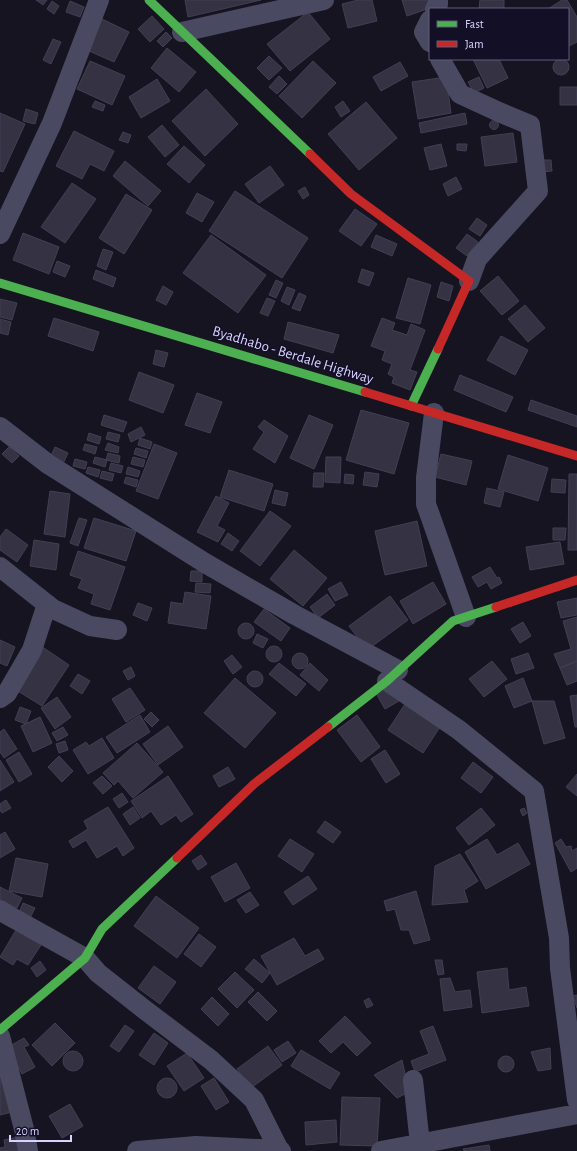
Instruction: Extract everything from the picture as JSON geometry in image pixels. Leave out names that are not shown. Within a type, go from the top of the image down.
[{"type":"street","points":[[0,234],[52,123],[99,0]]},
{"type":"street","points":[[149,0],[351,194],[469,281]]},
{"type":"street","points":[[182,32],[324,0]]},
{"type":"street","points":[[429,22],[424,32],[429,40]]},
{"type":"street","points":[[411,406],[469,281],[477,259],[538,191],[530,125],[460,94],[441,60]]},
{"type":"street","name":"Byadhabo - Berdale Highway","points":[[0,283],[577,456]]},
{"type":"street","points":[[434,413],[426,478],[426,504],[466,616]]},
{"type":"street","points":[[0,427],[48,464],[205,563],[295,614],[392,676],[534,791],[559,938],[560,968],[577,1100]]},
{"type":"street","points":[[0,567],[53,609],[90,626],[117,630]]},
{"type":"street","points":[[0,1030],[85,958],[102,929],[254,784],[392,676],[453,621],[577,580]]},
{"type":"street","points":[[0,698],[7,693],[32,650],[47,604]]},
{"type":"street","points":[[0,910],[85,958],[98,973],[211,1060],[254,1100],[280,1151]]},
{"type":"street","points":[[0,1036],[24,1129],[28,1151]]},
{"type":"street","points":[[413,1080],[420,1144]]},
{"type":"street","points":[[381,1151],[399,1149],[577,1114]]},
{"type":"street","points":[[137,1151],[196,1146],[280,1151]]},
{"type":"building","points":[[36,0],[47,0],[43,5]]},
{"type":"building","points":[[185,0],[261,0],[188,17]]},
{"type":"building","points":[[358,0],[372,0],[377,21],[348,28],[342,4]]},
{"type":"building","points":[[402,0],[427,0],[430,8],[407,16]]},
{"type":"building","points":[[480,0],[504,0],[504,8],[479,8]]},
{"type":"building","points":[[562,0],[567,0],[577,17],[577,42],[569,46],[569,8],[550,8]]},
{"type":"building","points":[[52,1],[59,6],[54,14],[47,9]]},
{"type":"building","points":[[70,1],[84,7],[80,17],[66,12]]},
{"type":"building","points":[[308,12],[330,39],[290,71],[267,44]]},
{"type":"building","points":[[152,16],[164,29],[150,42],[138,29]]},
{"type":"building","points":[[102,19],[129,32],[114,62],[87,50]]},
{"type":"building","points":[[166,32],[172,38],[163,47],[157,41]]},
{"type":"building","points":[[53,39],[61,42],[51,64],[43,60]]},
{"type":"building","points":[[167,48],[196,72],[179,92],[151,68]]},
{"type":"building","points":[[269,56],[282,68],[269,80],[257,68]]},
{"type":"building","points":[[473,60],[499,60],[508,78],[487,88]]},
{"type":"building","points":[[556,60],[566,60],[569,64],[569,70],[564,75],[558,75],[553,70],[553,64]]},
{"type":"building","points":[[90,61],[125,76],[112,105],[77,89]]},
{"type":"building","points":[[313,61],[336,83],[302,118],[279,96]]},
{"type":"building","points":[[400,62],[408,76],[381,91],[373,77]]},
{"type":"building","points":[[279,76],[287,84],[277,94],[269,87]]},
{"type":"building","points":[[446,77],[451,113],[418,119],[412,82]]},
{"type":"building","points":[[479,77],[484,88],[474,93],[468,82]]},
{"type":"building","points":[[157,79],[170,101],[141,118],[129,97]]},
{"type":"building","points":[[560,87],[577,87],[577,105],[560,105]]},
{"type":"building","points":[[206,89],[238,124],[205,156],[172,121]]},
{"type":"building","points":[[95,101],[105,105],[103,111],[92,107]]},
{"type":"building","points":[[343,101],[350,111],[341,117],[335,107]]},
{"type":"building","points":[[366,102],[397,138],[359,170],[328,134]]},
{"type":"building","points":[[26,109],[38,113],[35,124],[23,121]]},
{"type":"building","points":[[0,113],[25,124],[3,172],[0,171]]},
{"type":"building","points":[[465,113],[467,124],[421,133],[419,123]]},
{"type":"building","points":[[492,121],[496,121],[498,125],[496,129],[492,129],[490,127],[490,123]]},
{"type":"building","points":[[162,125],[179,145],[165,157],[148,137]]},
{"type":"building","points":[[74,131],[114,151],[104,171],[90,164],[82,179],[56,166]]},
{"type":"building","points":[[123,132],[131,135],[128,143],[119,140]]},
{"type":"building","points":[[513,133],[517,162],[485,166],[481,137]]},
{"type":"building","points":[[441,144],[447,166],[430,170],[424,148]]},
{"type":"building","points":[[457,144],[467,144],[466,151],[457,150]]},
{"type":"building","points":[[184,146],[205,165],[189,183],[167,164]]},
{"type":"building","points":[[541,160],[551,160],[552,171],[542,172]]},
{"type":"building","points":[[125,161],[161,191],[148,206],[113,176]]},
{"type":"building","points":[[270,166],[284,185],[259,203],[245,184]]},
{"type":"building","points":[[456,177],[462,189],[448,196],[443,184]]},
{"type":"building","points":[[72,183],[96,199],[65,243],[41,227]]},
{"type":"building","points":[[305,187],[309,195],[303,199],[298,191]]},
{"type":"building","points":[[235,191],[308,238],[282,278],[209,231]]},
{"type":"building","points":[[197,193],[214,202],[202,222],[186,213]]},
{"type":"building","points":[[126,194],[152,210],[124,254],[99,238]]},
{"type":"building","points":[[355,209],[377,224],[361,246],[339,231]]},
{"type":"building","points":[[477,218],[487,225],[480,236],[469,229]]},
{"type":"building","points":[[23,233],[59,247],[49,274],[13,260]]},
{"type":"building","points":[[467,234],[478,242],[467,256],[456,248]]},
{"type":"building","points":[[211,235],[266,275],[238,313],[183,273]]},
{"type":"building","points":[[376,235],[397,244],[392,256],[371,247]]},
{"type":"building","points":[[103,249],[113,252],[106,270],[97,266]]},
{"type":"building","points":[[57,261],[70,266],[65,277],[53,272]]},
{"type":"building","points":[[362,269],[374,273],[369,286],[358,282]]},
{"type":"building","points":[[96,270],[116,278],[113,287],[93,279]]},
{"type":"building","points":[[498,276],[519,301],[502,315],[480,291]]},
{"type":"building","points":[[408,278],[431,285],[420,324],[396,318]]},
{"type":"building","points":[[276,280],[283,283],[276,298],[269,295]]},
{"type":"building","points":[[441,282],[453,286],[449,301],[437,297]]},
{"type":"building","points":[[163,286],[173,292],[166,305],[156,300]]},
{"type":"building","points":[[287,287],[295,290],[289,305],[281,301]]},
{"type":"building","points":[[299,293],[306,296],[300,311],[292,308]]},
{"type":"building","points":[[267,298],[275,301],[268,316],[260,313]]},
{"type":"building","points":[[0,299],[17,303],[12,320],[0,317]]},
{"type":"building","points":[[525,305],[545,328],[528,342],[508,319]]},
{"type":"building","points":[[54,318],[99,332],[93,351],[48,336]]},
{"type":"building","points":[[382,318],[395,323],[392,330],[407,335],[411,324],[425,330],[410,370],[417,372],[410,390],[392,383],[394,377],[388,374],[392,364],[382,360],[385,351],[371,346]]},
{"type":"building","points":[[0,319],[11,322],[8,335],[0,333]]},
{"type":"building","points":[[288,322],[339,335],[333,353],[284,339]]},
{"type":"building","points":[[501,336],[528,350],[515,375],[487,360]]},
{"type":"building","points":[[156,350],[168,353],[164,367],[153,364]]},
{"type":"building","points":[[139,372],[174,385],[163,413],[129,400]]},
{"type":"building","points":[[460,375],[513,397],[506,412],[454,390]]},
{"type":"building","points":[[197,393],[222,402],[210,433],[185,425]]},
{"type":"building","points":[[531,400],[577,416],[577,427],[528,410]]},
{"type":"building","points":[[361,410],[409,423],[394,474],[346,460]]},
{"type":"building","points":[[104,415],[127,422],[123,432],[101,425]]},
{"type":"building","points":[[309,415],[333,425],[314,469],[290,458]]},
{"type":"building","points":[[264,420],[288,436],[275,463],[253,449],[264,432],[258,427]]},
{"type":"building","points":[[141,427],[145,435],[131,442],[128,434]]},
{"type":"building","points":[[108,432],[120,435],[118,442],[106,439]]},
{"type":"building","points":[[89,433],[101,437],[99,444],[87,440]]},
{"type":"building","points":[[140,438],[152,442],[150,449],[138,445]]},
{"type":"building","points":[[108,443],[119,447],[118,453],[105,450]]},
{"type":"building","points":[[85,444],[97,447],[95,454],[83,450]]},
{"type":"building","points":[[154,444],[177,453],[158,499],[136,491]]},
{"type":"building","points":[[9,447],[19,456],[12,463],[2,454]]},
{"type":"building","points":[[55,447],[68,453],[62,466],[49,460]]},
{"type":"building","points":[[136,448],[148,451],[146,458],[134,454]]},
{"type":"building","points":[[108,453],[120,456],[119,463],[106,460]]},
{"type":"building","points":[[441,454],[472,461],[466,485],[435,477]]},
{"type":"building","points":[[508,455],[548,468],[538,501],[498,489]]},
{"type":"building","points":[[95,457],[107,460],[105,467],[93,463]]},
{"type":"building","points":[[133,457],[145,460],[143,467],[131,464]]},
{"type":"building","points":[[326,457],[341,457],[340,483],[325,482]]},
{"type":"building","points":[[75,459],[87,462],[85,469],[73,466]]},
{"type":"building","points":[[111,463],[123,466],[121,473],[109,470]]},
{"type":"building","points":[[88,467],[100,470],[98,477],[86,473]]},
{"type":"building","points":[[128,467],[140,471],[138,477],[126,474]]},
{"type":"building","points":[[229,470],[273,484],[264,511],[220,497]]},
{"type":"building","points":[[102,471],[114,474],[112,481],[100,478]]},
{"type":"building","points":[[365,472],[379,474],[377,487],[363,485]]},
{"type":"building","points":[[314,473],[324,473],[323,487],[313,487]]},
{"type":"building","points":[[345,474],[354,475],[353,484],[344,483]]},
{"type":"building","points":[[569,474],[577,474],[577,550],[568,550]]},
{"type":"building","points":[[126,477],[138,480],[136,487],[124,483]]},
{"type":"building","points":[[552,479],[566,480],[565,493],[551,492]]},
{"type":"building","points":[[487,488],[504,492],[500,507],[484,503]]},
{"type":"building","points":[[275,490],[288,493],[285,506],[272,503]]},
{"type":"building","points":[[50,491],[70,494],[65,537],[44,534]]},
{"type":"building","points":[[216,496],[229,503],[217,526],[225,530],[218,542],[197,532]]},
{"type":"building","points":[[270,511],[291,526],[260,566],[240,551]]},
{"type":"building","points":[[79,518],[87,520],[78,546],[70,543]]},
{"type":"building","points":[[94,518],[136,531],[126,561],[84,548]]},
{"type":"building","points":[[417,521],[427,566],[385,575],[375,531]]},
{"type":"building","points":[[553,528],[566,528],[565,540],[553,540]]},
{"type":"building","points":[[6,529],[28,545],[17,562],[0,550],[0,537]]},
{"type":"building","points":[[228,533],[239,541],[232,551],[221,544]]},
{"type":"building","points":[[34,540],[59,544],[56,570],[30,566]]},
{"type":"building","points":[[560,542],[564,564],[530,570],[526,547]]},
{"type":"building","points":[[294,550],[327,578],[303,606],[270,579]]},
{"type":"building","points":[[78,551],[125,567],[110,610],[91,604],[94,594],[78,588],[82,579],[70,575]]},
{"type":"building","points":[[490,567],[502,583],[491,589],[487,582],[478,587],[472,577]]},
{"type":"building","points":[[191,571],[202,571],[202,582],[190,581]]},
{"type":"building","points":[[341,582],[348,595],[335,601],[328,589]]},
{"type":"building","points":[[433,582],[446,604],[413,624],[400,601]]},
{"type":"building","points":[[196,583],[211,584],[210,593],[195,592]]},
{"type":"building","points":[[185,592],[211,596],[206,629],[168,623],[171,602],[183,604]]},
{"type":"building","points":[[327,594],[335,605],[318,618],[310,607]]},
{"type":"building","points":[[390,596],[408,620],[367,650],[349,626]]},
{"type":"building","points":[[577,598],[577,615],[561,618],[557,602]]},
{"type":"building","points":[[138,603],[152,608],[147,621],[133,615]]},
{"type":"building","points":[[264,609],[290,628],[281,641],[254,622]]},
{"type":"building","points":[[577,617],[577,661],[560,668],[554,654],[571,649],[563,621]]},
{"type":"building","points":[[523,622],[531,636],[520,643],[511,629]]},
{"type":"building","points":[[246,623],[252,625],[254,631],[252,637],[246,639],[240,637],[238,631],[240,625]]},
{"type":"building","points":[[257,634],[268,639],[263,648],[253,643]]},
{"type":"building","points":[[0,640],[15,647],[7,666],[0,663]]},
{"type":"building","points":[[41,646],[69,665],[42,706],[13,688]]},
{"type":"building","points":[[274,646],[280,648],[282,654],[280,660],[274,662],[268,660],[266,654],[268,648]]},
{"type":"building","points":[[300,653],[306,655],[308,661],[306,667],[300,669],[294,667],[292,661],[294,655]]},
{"type":"building","points":[[528,653],[534,668],[516,674],[511,659]]},
{"type":"building","points":[[232,655],[242,667],[233,674],[224,661]]},
{"type":"building","points":[[492,661],[507,679],[484,697],[469,679]]},
{"type":"building","points":[[577,661],[577,681],[567,685],[560,668]]},
{"type":"building","points":[[279,663],[306,684],[296,696],[269,674]]},
{"type":"building","points":[[310,663],[328,680],[319,691],[300,675]]},
{"type":"building","points":[[131,667],[135,676],[128,680],[123,671]]},
{"type":"building","points":[[255,671],[261,673],[263,679],[261,685],[255,687],[249,685],[247,679],[249,673]]},
{"type":"building","points":[[78,674],[90,681],[82,694],[70,686]]},
{"type":"building","points":[[235,678],[276,713],[245,748],[204,713]]},
{"type":"building","points":[[523,678],[532,701],[514,708],[505,686]]},
{"type":"building","points":[[390,686],[399,701],[385,709],[377,695]]},
{"type":"building","points":[[130,688],[145,710],[126,722],[112,699]]},
{"type":"building","points":[[577,695],[577,727],[575,727],[570,696]]},
{"type":"building","points":[[57,697],[71,717],[55,729],[41,708]]},
{"type":"building","points":[[532,701],[554,701],[565,738],[544,744]]},
{"type":"building","points":[[405,704],[440,727],[423,753],[388,730]]},
{"type":"building","points":[[20,707],[31,711],[26,724],[15,720]]},
{"type":"building","points":[[151,712],[159,720],[152,727],[144,719]]},
{"type":"building","points":[[140,715],[150,732],[117,753],[106,737]]},
{"type":"building","points":[[357,715],[380,747],[361,762],[337,730]]},
{"type":"building","points":[[40,717],[52,743],[33,752],[21,726]]},
{"type":"building","points":[[168,726],[183,747],[158,765],[143,744]]},
{"type":"building","points":[[63,727],[68,735],[57,741],[52,733]]},
{"type":"building","points":[[4,729],[17,749],[4,758],[0,752],[0,732]]},
{"type":"building","points":[[102,738],[114,758],[88,774],[73,750],[86,742],[89,746]]},
{"type":"building","points":[[65,741],[68,750],[59,753],[56,744]]},
{"type":"building","points":[[137,743],[163,772],[133,798],[118,781],[114,785],[103,773]]},
{"type":"building","points":[[385,750],[400,774],[386,783],[371,759]]},
{"type":"building","points":[[19,752],[32,774],[19,782],[6,760]]},
{"type":"building","points":[[59,756],[73,771],[62,782],[48,767]]},
{"type":"building","points":[[0,760],[14,782],[0,791]]},
{"type":"building","points":[[473,762],[493,777],[481,793],[461,778]]},
{"type":"building","points":[[228,767],[235,779],[219,787],[213,776]]},
{"type":"building","points":[[577,774],[577,796],[566,787]]},
{"type":"building","points":[[102,776],[112,786],[103,794],[93,783]]},
{"type":"building","points":[[168,776],[193,814],[181,822],[176,815],[161,825],[151,811],[142,818],[131,801]]},
{"type":"building","points":[[122,793],[128,802],[119,808],[113,799]]},
{"type":"building","points":[[6,800],[11,808],[2,813],[0,810],[0,804]]},
{"type":"building","points":[[108,807],[134,848],[123,856],[117,846],[97,858],[86,840],[73,848],[69,841],[88,829],[84,821]]},
{"type":"building","points":[[133,807],[140,818],[130,825],[123,814]]},
{"type":"building","points":[[481,808],[495,825],[469,845],[456,828]]},
{"type":"building","points":[[524,808],[527,813],[523,816],[520,810]]},
{"type":"building","points":[[325,821],[341,832],[333,843],[317,832]]},
{"type":"building","points":[[5,832],[15,849],[0,858],[0,835]]},
{"type":"building","points":[[290,839],[314,854],[302,872],[278,856]]},
{"type":"building","points":[[487,839],[497,855],[518,843],[530,864],[486,889],[465,852]]},
{"type":"building","points":[[561,839],[566,847],[571,846],[572,851],[577,848],[577,868],[571,872],[555,843]]},
{"type":"building","points":[[460,854],[478,881],[464,890],[468,902],[432,905],[435,866]]},
{"type":"building","points":[[201,855],[207,864],[198,870],[192,861]]},
{"type":"building","points":[[16,858],[48,864],[42,897],[9,891]]},
{"type":"building","points":[[236,863],[250,888],[225,902],[211,877]]},
{"type":"building","points":[[308,876],[317,889],[293,905],[284,892]]},
{"type":"building","points":[[0,887],[22,898],[17,908],[0,900]]},
{"type":"building","points":[[416,891],[430,940],[414,944],[409,930],[401,930],[395,909],[387,911],[384,901]]},
{"type":"building","points":[[250,892],[259,905],[246,913],[237,900]]},
{"type":"building","points":[[156,896],[199,928],[177,958],[134,926]]},
{"type":"building","points":[[23,903],[35,908],[30,918],[19,913]]},
{"type":"building","points":[[16,930],[41,945],[28,965],[17,959],[13,965],[0,957]]},
{"type":"building","points":[[199,934],[216,947],[201,967],[184,954]]},
{"type":"building","points":[[294,938],[305,956],[318,949],[324,959],[277,985],[261,956]]},
{"type":"building","points":[[254,959],[270,973],[262,983],[245,969]]},
{"type":"building","points":[[435,960],[442,960],[444,974],[438,975]]},
{"type":"building","points":[[40,961],[46,970],[37,977],[31,968]]},
{"type":"building","points":[[154,966],[176,982],[160,1004],[138,988]]},
{"type":"building","points":[[507,968],[509,990],[526,987],[529,1006],[482,1013],[477,972]]},
{"type":"building","points":[[235,972],[254,990],[237,1008],[218,989]]},
{"type":"building","points":[[450,978],[455,992],[470,990],[472,1007],[444,1011],[440,979]]},
{"type":"building","points":[[258,992],[277,1011],[267,1021],[248,1002]]},
{"type":"building","points":[[577,995],[577,1008],[573,996]]},
{"type":"building","points":[[212,997],[229,1014],[218,1026],[201,1009]]},
{"type":"building","points":[[369,998],[373,1005],[367,1008],[364,1001]]},
{"type":"building","points":[[345,1016],[371,1043],[357,1056],[343,1042],[331,1053],[319,1041]]},
{"type":"building","points":[[55,1023],[75,1043],[52,1066],[32,1045]]},
{"type":"building","points":[[125,1025],[134,1031],[119,1052],[110,1046]]},
{"type":"building","points":[[433,1026],[446,1060],[415,1072],[411,1061],[429,1054],[420,1031]]},
{"type":"building","points":[[154,1033],[168,1043],[154,1065],[139,1055]]},
{"type":"building","points":[[24,1038],[29,1045],[24,1047],[35,1067],[22,1074],[8,1047]]},
{"type":"building","points":[[288,1041],[296,1053],[282,1062],[274,1050]]},
{"type":"building","points":[[268,1046],[282,1065],[251,1088],[237,1069]]},
{"type":"building","points":[[550,1048],[551,1069],[538,1071],[531,1052]]},
{"type":"building","points":[[301,1050],[340,1073],[330,1089],[291,1066]]},
{"type":"building","points":[[73,1051],[80,1054],[83,1061],[80,1068],[73,1071],[66,1068],[63,1061],[66,1054]]},
{"type":"building","points":[[187,1053],[204,1078],[184,1091],[167,1066]]},
{"type":"building","points":[[503,1056],[509,1056],[514,1061],[512,1070],[509,1072],[503,1072],[498,1067],[498,1061]]},
{"type":"building","points":[[402,1060],[409,1092],[397,1098],[374,1075]]},
{"type":"building","points":[[0,1075],[12,1112],[0,1115]]},
{"type":"building","points":[[167,1078],[174,1081],[177,1088],[174,1095],[167,1098],[160,1095],[157,1088],[160,1081]]},
{"type":"building","points":[[214,1078],[229,1102],[216,1110],[201,1086]]},
{"type":"building","points":[[342,1097],[380,1098],[377,1146],[340,1145]]},
{"type":"building","points":[[70,1104],[83,1126],[62,1138],[49,1116]]},
{"type":"building","points":[[336,1120],[337,1142],[306,1145],[305,1122]]},
{"type":"building","points":[[19,1137],[21,1151],[0,1151],[0,1148],[5,1147],[4,1140]]},
{"type":"building","points":[[489,1145],[490,1151],[464,1151],[463,1149]]},
{"type":"traffic: fast","points":[[149,0],[310,154]]},
{"type":"traffic: fast","points":[[0,283],[365,392]]},
{"type":"traffic: fast","points":[[411,406],[438,349]]},
{"type":"traffic: fast","points":[[328,727],[387,681],[453,621],[496,607]]},
{"type":"traffic: fast","points":[[0,1030],[85,958],[102,929],[177,858]]},
{"type":"traffic: jam","points":[[310,154],[351,194],[469,281],[438,349]]},
{"type":"traffic: jam","points":[[365,392],[577,456]]},
{"type":"traffic: jam","points":[[496,607],[577,580]]},
{"type":"traffic: jam","points":[[177,858],[254,784],[328,727]]}]
